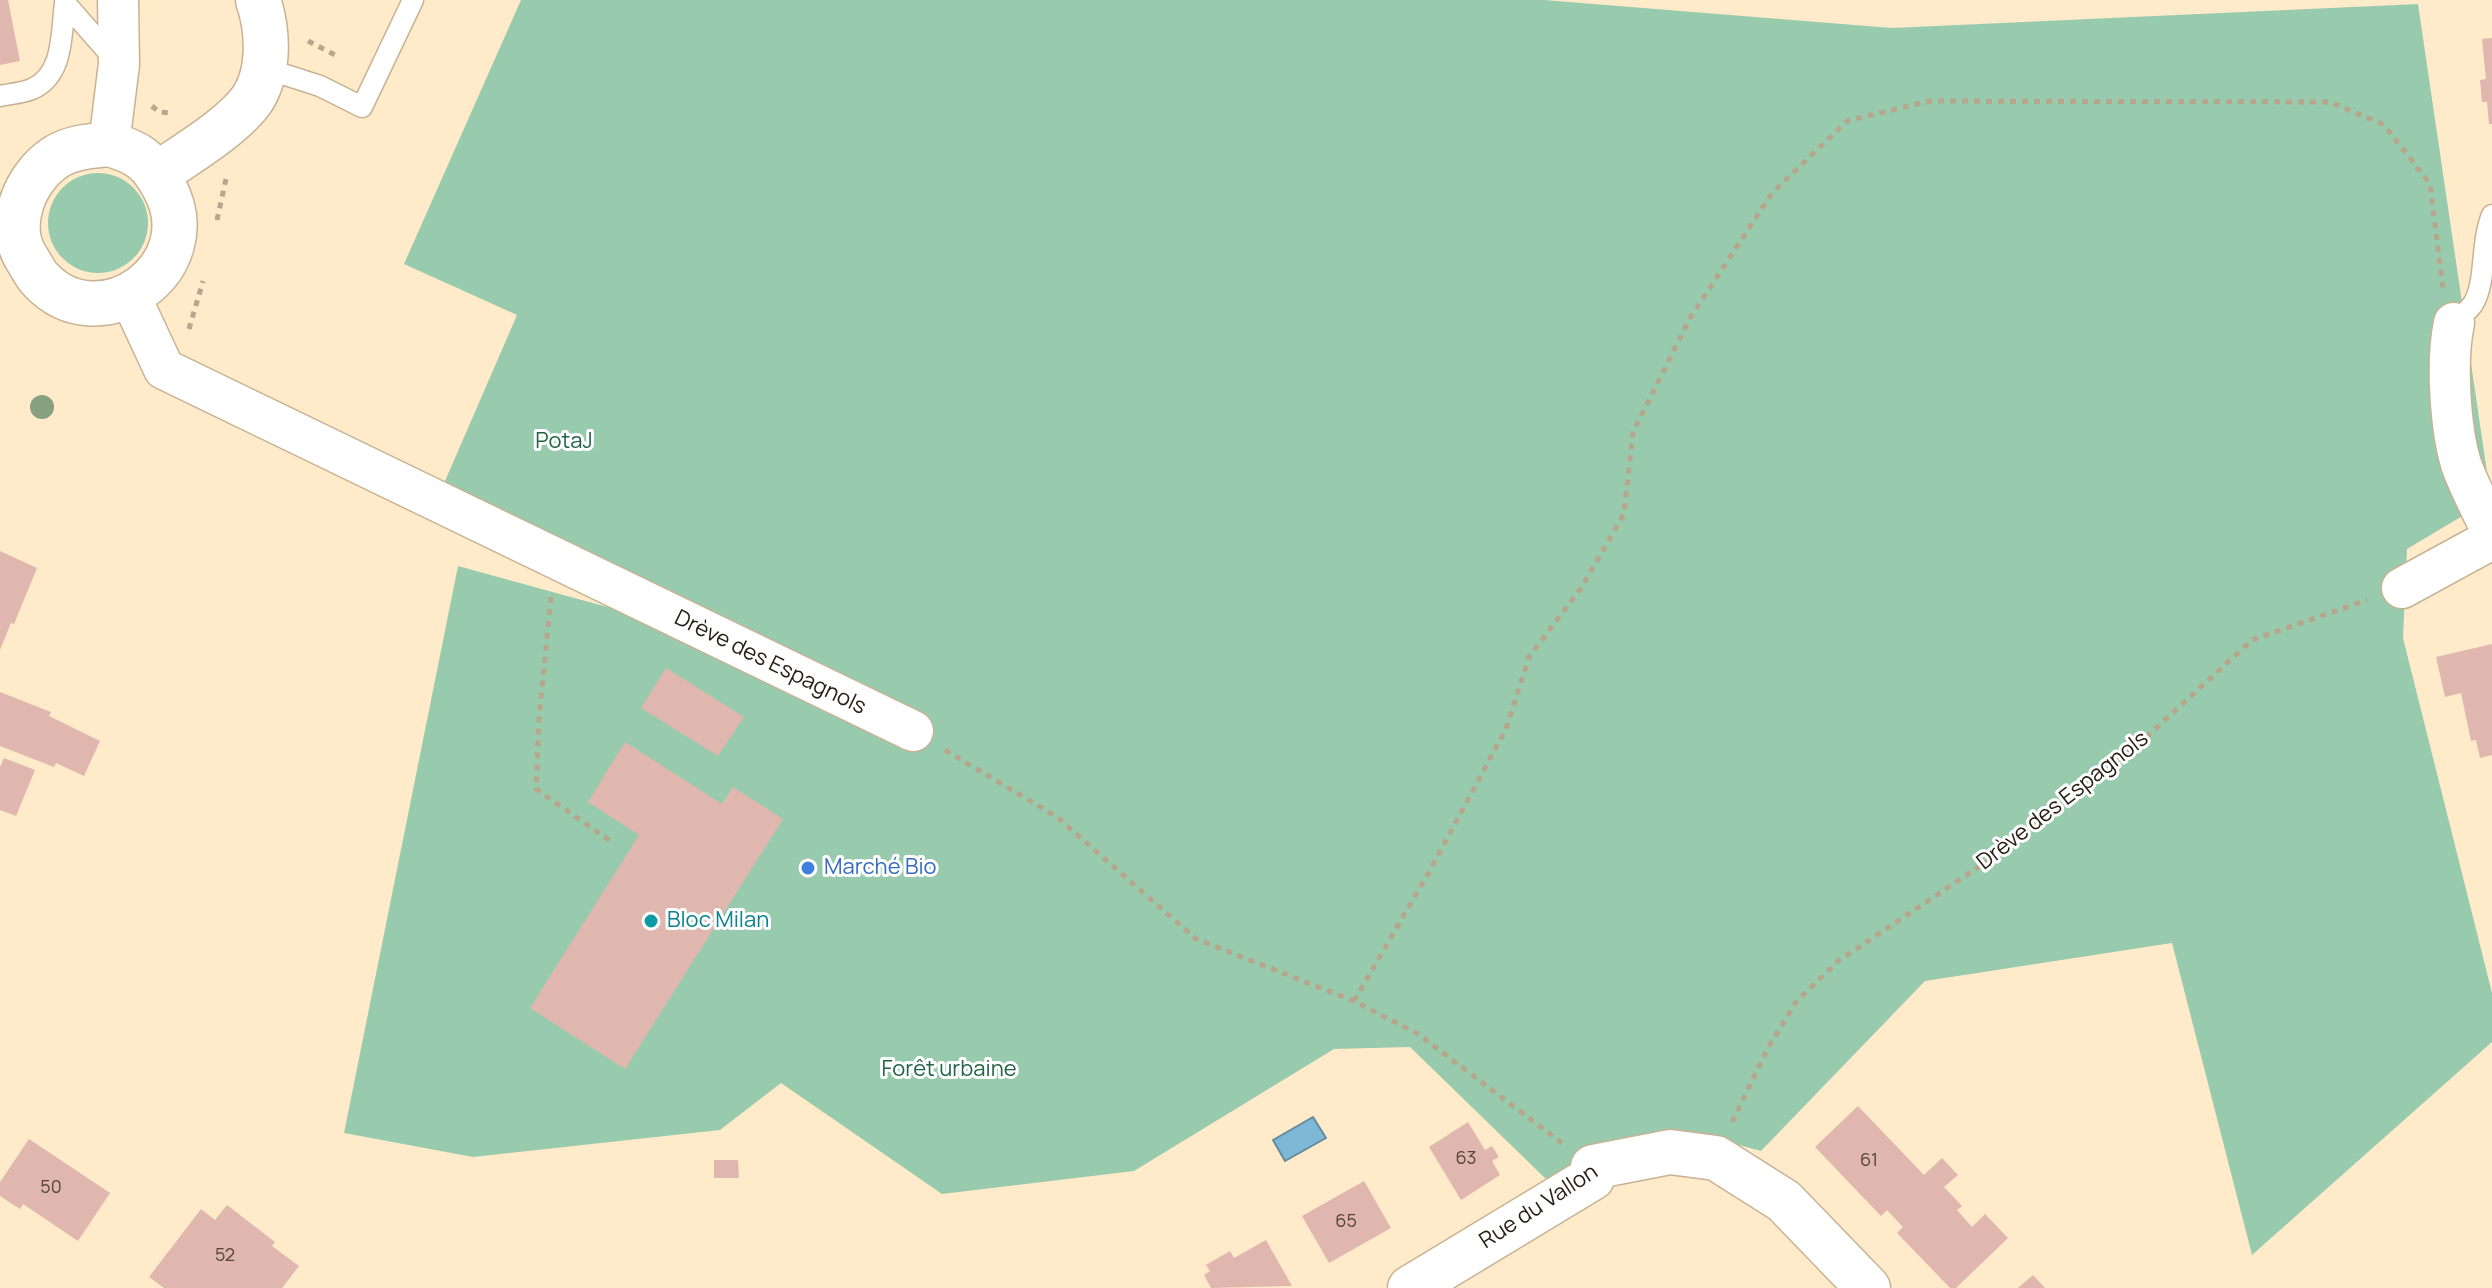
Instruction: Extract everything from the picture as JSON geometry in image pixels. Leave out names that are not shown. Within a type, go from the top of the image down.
[{"type":"street","points":[[109,144],[119,64],[118,0]]},
{"type":"street","points":[[158,174],[247,106],[264,68],[263,13],[258,0]]},
{"type":"street","points":[[109,144],[137,152],[158,174],[172,199],[176,228],[169,256],[153,279],[130,296],[99,304],[67,298],[40,280],[23,253],[9,221],[37,173],[57,156],[82,147],[109,144]]},
{"type":"street","name":"Drève des Espagnols","points":[[130,296],[164,369],[913,731]]},
{"type":"street","points":[[2473,310],[2449,347],[2455,437],[2462,465],[2492,532]]},
{"type":"street","points":[[2402,588],[2492,539]]},
{"type":"street","name":"Rue du Vallon","points":[[1410,1288],[1592,1178],[1593,1167],[1670,1152],[1716,1158],[1784,1201],[1868,1288]]},
{"type":"lane","points":[[264,68],[320,86],[362,107],[413,0]]},
{"type":"lane","points":[[0,96],[31,89],[50,78],[57,62],[65,3],[119,64]]},
{"type":"lane","points":[[2473,310],[2481,284],[2483,245],[2492,215]]},
{"type":"path","points":[[147,98],[159,112],[180,113]]},
{"type":"path","points":[[1354,1001],[1429,872],[1506,729],[1529,657],[1581,588],[1624,514],[1633,432],[1690,318],[1772,193],[1847,121],[1929,101],[2330,102],[2384,125],[2430,184],[2444,296],[2473,310]]},
{"type":"path","points":[[555,559],[539,718],[536,789],[613,843]]},
{"type":"path","name":"Drève des Espagnols","points":[[1716,1158],[1768,1048],[1796,1002],[1838,961],[2007,848],[2142,741],[2252,640],[2402,588]]},
{"type":"path","points":[[913,731],[1057,817],[1196,939],[1354,1001],[1418,1034],[1593,1167]]},
{"type":"green space","points":[[521,0],[1544,0],[1892,28],[2418,4],[2491,499],[2407,549],[2403,638],[2492,993],[2492,1042],[2252,1255],[2172,943],[1925,981],[1761,1151],[1683,1130],[1549,1182],[1410,1047],[1334,1049],[1134,1171],[942,1194],[781,1083],[720,1130],[473,1157],[344,1133],[458,566],[833,669],[442,488],[517,315],[404,264]]},
{"type":"green space","points":[[98,173],[117,176],[134,187],[145,204],[148,223],[145,242],[134,259],[117,270],[98,273],[79,270],[62,259],[51,242],[48,223],[51,204],[62,187],[79,176]]},
{"type":"water","points":[[1313,1117],[1326,1138],[1285,1161],[1273,1140]]},
{"type":"building","points":[[0,0],[8,0],[20,61],[0,65]]},
{"type":"building","points":[[2492,38],[2492,124],[2489,124],[2487,102],[2482,102],[2480,80],[2486,79],[2482,39]]},
{"type":"building","points":[[0,551],[37,568],[0,650]]},
{"type":"building","points":[[2492,644],[2492,755],[2480,758],[2476,740],[2471,741],[2461,693],[2445,697],[2436,657]]},
{"type":"building","points":[[666,668],[744,717],[718,756],[641,708]]},
{"type":"building","points":[[0,692],[51,712],[49,716],[100,741],[84,776],[56,763],[54,767],[0,746]]},
{"type":"building","name":"Bloc Milan","points":[[625,742],[722,804],[733,787],[783,819],[625,1069],[530,1008],[639,835],[588,802]]},
{"type":"building","points":[[4,758],[35,770],[16,816],[0,810],[0,767]]},
{"type":"building","points":[[1858,1106],[1924,1175],[1942,1158],[1958,1175],[1944,1187],[1962,1206],[1957,1210],[1972,1227],[1985,1214],[2008,1238],[1956,1288],[1950,1288],[1897,1233],[1903,1227],[1887,1210],[1881,1216],[1815,1147]]},
{"type":"building","points":[[1468,1122],[1485,1150],[1492,1146],[1499,1157],[1492,1161],[1500,1175],[1461,1200],[1429,1147]]},
{"type":"building","points":[[29,1139],[110,1193],[78,1241],[23,1204],[20,1209],[0,1196],[0,1182]]},
{"type":"building","points":[[714,1160],[738,1160],[739,1178],[714,1178]]},
{"type":"building","points":[[1364,1181],[1391,1228],[1329,1263],[1302,1216]]},
{"type":"building","points":[[227,1205],[275,1242],[272,1246],[299,1266],[282,1288],[164,1288],[149,1277],[201,1209],[215,1220]]},
{"type":"building","points":[[1266,1240],[1292,1286],[1211,1288],[1204,1275],[1210,1271],[1206,1265],[1230,1251],[1234,1258]]},
{"type":"building","points":[[2033,1275],[2045,1288],[2018,1288]]},
{"type":"place","name":"Marché Bio","points":[[808,868]]},
{"type":"place","name":"Bloc Milan","points":[[651,921]]},
{"type":"park label","name":"PotaJ","points":[[564,442]]},
{"type":"park label","name":"Forêt urbaine","points":[[949,1070]]}]
